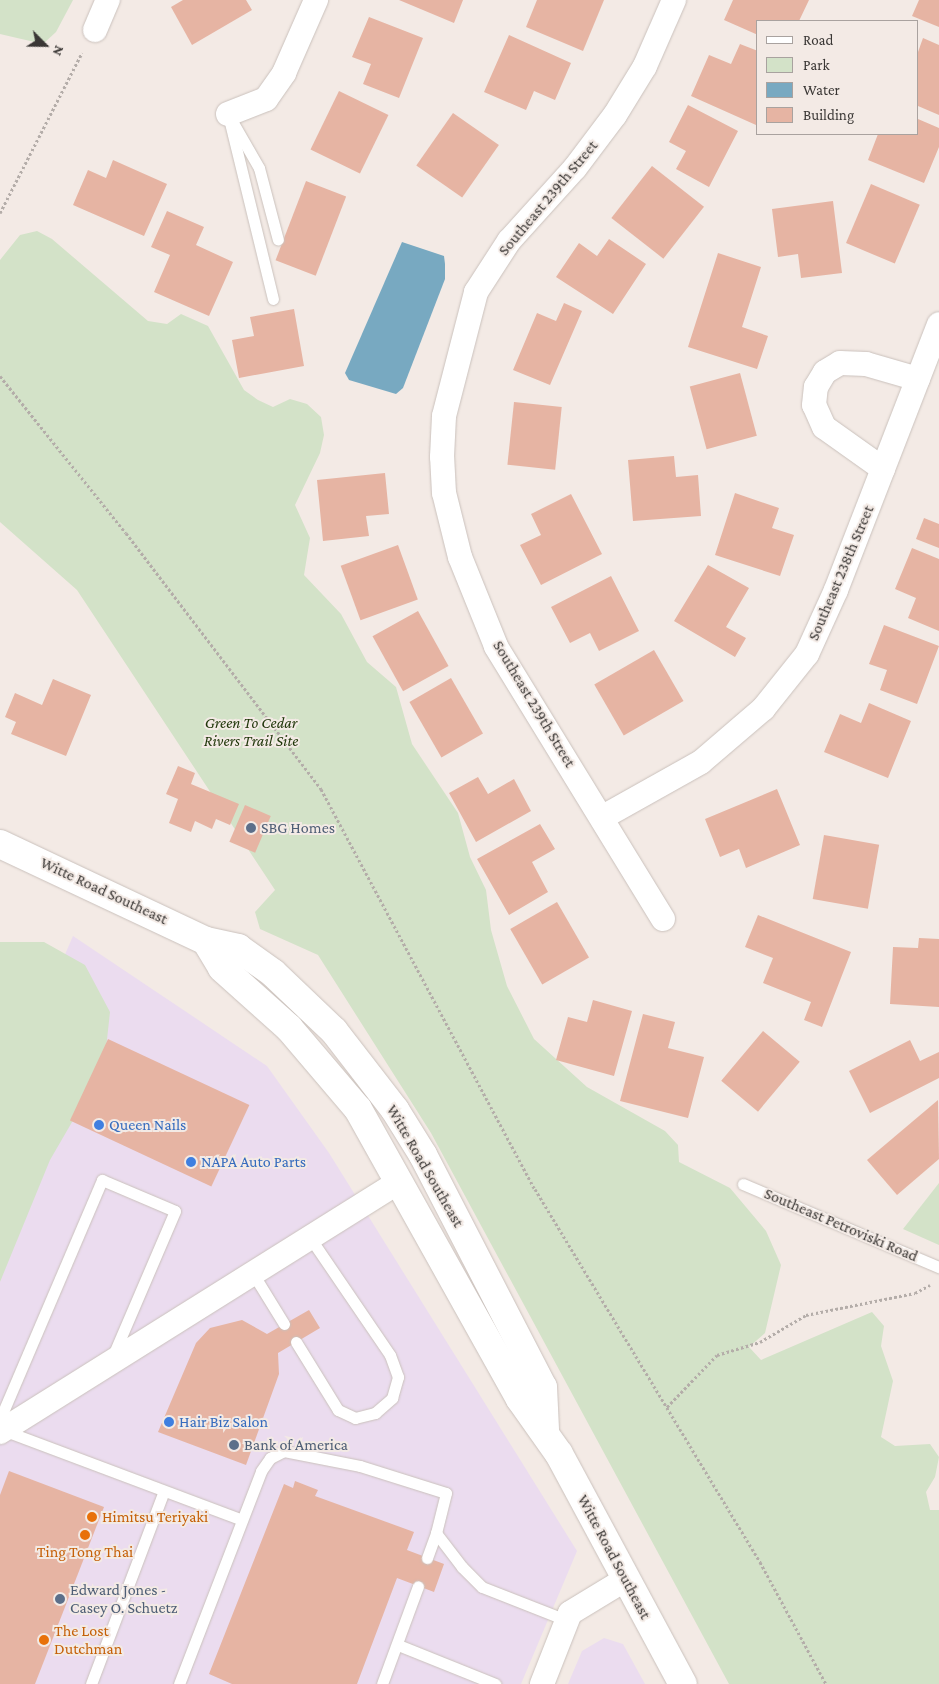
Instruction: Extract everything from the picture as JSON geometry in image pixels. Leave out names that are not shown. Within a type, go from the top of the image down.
[{"type":"street","points":[[95,30],[108,0]]},
{"type":"street","points":[[228,114],[266,100],[284,74],[316,0]]},
{"type":"street","name":"Southeast 239th Street","points":[[663,919],[603,817],[496,646],[460,557],[444,493],[444,416],[476,292],[509,241],[575,168],[615,115],[645,66],[674,0]]},
{"type":"street","name":"Southeast 238th Street","points":[[603,817],[701,762],[763,709],[807,654],[883,469],[939,324]]},
{"type":"street","points":[[883,469],[824,427],[814,405],[816,387],[825,372],[840,364],[866,364],[918,379]]},
{"type":"street","name":"Witte Road Southeast","points":[[0,844],[206,941],[238,948],[273,973],[356,1056],[423,1155],[543,1387],[545,1430]]},
{"type":"street","name":"Witte Road Southeast","points":[[206,941],[222,968],[289,1028],[333,1077],[358,1109],[400,1181],[520,1399],[545,1430],[683,1684]]},
{"type":"street","points":[[1,1427],[110,1362],[308,1235],[400,1181],[432,1204],[479,1292],[502,1306]]},
{"type":"street","points":[[544,1683],[566,1620],[577,1607],[626,1579]]},
{"type":"lane","points":[[228,114],[259,168],[278,240]]},
{"type":"lane","points":[[228,114],[272,299]]},
{"type":"lane","points":[[110,1362],[175,1211],[102,1180],[1,1427],[242,1520]]},
{"type":"lane","name":"Southeast Petroviski Road","points":[[743,1184],[939,1267]]},
{"type":"lane","points":[[296,1342],[338,1410],[355,1418],[375,1413],[392,1398],[398,1376],[390,1355],[308,1235]]},
{"type":"lane","points":[[251,1271],[284,1324]]},
{"type":"lane","points":[[179,1684],[242,1520],[262,1471],[270,1458],[284,1451],[360,1466],[446,1493],[427,1558]]},
{"type":"lane","points":[[90,1684],[164,1490]]},
{"type":"lane","points":[[436,1532],[482,1587],[566,1620]]},
{"type":"lane","points":[[382,1684],[398,1645],[418,1586]]},
{"type":"lane","points":[[398,1645],[495,1684]]},
{"type":"path","points":[[0,213],[95,30]]},
{"type":"path","points":[[0,376],[126,533],[321,789],[535,1189],[760,1562],[826,1684]]},
{"type":"path","points":[[667,1407],[717,1355],[760,1342],[806,1315],[915,1293],[939,1279]]},
{"type":"shaded area","points":[[73,936],[267,1066],[329,1153],[577,1551],[521,1684],[0,1684],[0,1105]]},
{"type":"shaded area","points":[[604,1638],[623,1644],[645,1684],[568,1684],[582,1651]]},
{"type":"green space","points":[[0,0],[73,0],[56,32],[43,44],[0,34]]},
{"type":"green space","name":"Green To Cedar Rivers Trail Site","points":[[37,231],[52,239],[148,321],[167,324],[181,314],[208,326],[244,390],[258,400],[273,407],[290,399],[307,404],[321,417],[324,435],[320,453],[295,505],[310,538],[304,575],[341,614],[367,662],[396,687],[412,744],[458,813],[470,857],[486,890],[491,930],[507,986],[534,1039],[587,1087],[665,1131],[678,1145],[679,1162],[730,1188],[766,1231],[781,1265],[765,1333],[749,1347],[761,1360],[872,1312],[884,1326],[881,1346],[893,1381],[881,1437],[895,1446],[930,1444],[939,1457],[935,1477],[926,1492],[930,1510],[939,1510],[939,1684],[729,1684],[431,1133],[318,955],[260,929],[255,912],[275,890],[77,590],[0,522],[0,260],[20,235]]},
{"type":"green space","points":[[0,942],[44,942],[85,965],[110,1012],[104,1067],[50,1160],[0,1282]]},
{"type":"green space","points":[[939,1183],[939,1245],[903,1229]]},
{"type":"water","points":[[402,242],[444,256],[445,279],[403,388],[396,394],[349,380],[345,373]]},
{"type":"building","points":[[183,0],[246,0],[252,10],[192,45],[171,7]]},
{"type":"building","points":[[399,0],[463,0],[454,23]]},
{"type":"building","points":[[537,0],[604,0],[583,51],[526,27]]},
{"type":"building","points":[[733,0],[809,0],[799,20],[756,20],[756,34],[724,20]]},
{"type":"building","points":[[919,0],[939,0],[939,27],[912,16]]},
{"type":"building","points":[[369,17],[423,38],[399,98],[363,84],[371,64],[352,57]]},
{"type":"building","points":[[509,35],[571,63],[555,100],[534,91],[526,110],[484,92]]},
{"type":"building","points":[[923,38],[939,45],[939,115],[919,106],[919,49]]},
{"type":"building","points":[[740,44],[756,50],[756,125],[691,96],[709,55],[731,64]]},
{"type":"building","points":[[339,91],[388,115],[360,174],[311,149]]},
{"type":"building","points":[[688,105],[738,131],[709,187],[676,169],[686,151],[669,142]]},
{"type":"building","points":[[453,113],[499,145],[462,198],[416,165]]},
{"type":"building","points":[[919,119],[939,128],[939,147],[924,183],[868,160],[878,135],[919,135]]},
{"type":"building","points":[[113,160],[167,184],[144,236],[73,205],[88,170],[106,178]]},
{"type":"building","points":[[652,166],[704,207],[663,259],[611,218]]},
{"type":"building","points":[[306,181],[346,196],[316,276],[276,260]]},
{"type":"building","points":[[871,184],[920,205],[895,264],[846,243]]},
{"type":"building","points":[[833,201],[842,273],[801,278],[798,254],[778,257],[772,209]]},
{"type":"building","points":[[167,211],[204,227],[196,245],[233,262],[209,316],[154,292],[170,255],[151,247]]},
{"type":"building","points":[[609,239],[646,264],[613,314],[556,277],[579,243],[597,256]]},
{"type":"building","points":[[718,253],[761,267],[742,327],[768,336],[757,369],[688,347]]},
{"type":"building","points":[[564,303],[582,311],[550,385],[513,370],[537,313],[556,321]]},
{"type":"building","points":[[294,309],[304,366],[239,378],[232,340],[254,336],[250,317]]},
{"type":"building","points":[[740,373],[757,436],[707,449],[690,386]]},
{"type":"building","points":[[514,402],[562,407],[555,470],[507,465]]},
{"type":"building","points":[[674,456],[676,477],[698,475],[701,516],[633,521],[628,460]]},
{"type":"building","points":[[385,473],[389,514],[366,516],[369,536],[323,541],[317,480]]},
{"type":"building","points":[[735,493],[779,508],[772,528],[794,535],[780,576],[715,555]]},
{"type":"building","points":[[571,494],[602,554],[541,585],[520,545],[541,535],[531,514]]},
{"type":"building","points":[[924,518],[939,524],[939,548],[916,539]]},
{"type":"building","points":[[398,545],[418,600],[361,620],[341,566]]},
{"type":"building","points":[[912,548],[939,559],[939,631],[908,618],[916,598],[895,589]]},
{"type":"building","points":[[708,565],[749,588],[726,627],[746,638],[735,657],[674,621]]},
{"type":"building","points":[[611,576],[639,631],[599,651],[590,633],[570,643],[551,607]]},
{"type":"building","points":[[418,611],[449,666],[403,691],[373,636]]},
{"type":"building","points":[[884,625],[939,646],[917,704],[880,690],[887,670],[869,664]]},
{"type":"building","points":[[654,650],[684,701],[624,736],[594,684]]},
{"type":"building","points":[[451,678],[483,733],[441,757],[409,702]]},
{"type":"building","points":[[53,679],[91,695],[66,756],[11,734],[16,722],[5,717],[15,693],[42,705]]},
{"type":"building","points":[[869,703],[911,721],[888,778],[824,752],[840,714],[861,723]]},
{"type":"building","points":[[178,766],[195,773],[191,784],[239,804],[230,825],[216,819],[212,829],[195,821],[191,832],[169,823],[178,799],[166,794]]},
{"type":"building","points":[[478,777],[488,794],[514,779],[531,811],[476,842],[449,793]]},
{"type":"building","points":[[777,789],[800,845],[746,868],[739,849],[720,857],[705,819]]},
{"type":"building","points":[[245,805],[271,816],[255,853],[229,842]]},
{"type":"building","points":[[540,824],[555,849],[532,862],[548,892],[509,915],[477,859]]},
{"type":"building","points":[[824,835],[879,845],[868,909],[813,899]]},
{"type":"building","points":[[557,902],[589,957],[542,984],[510,929]]},
{"type":"building","points":[[758,915],[851,952],[822,1027],[804,1020],[811,1002],[763,983],[773,958],[745,947]]},
{"type":"building","points":[[919,938],[939,939],[939,1007],[890,1004],[893,947],[918,948]]},
{"type":"building","points":[[593,1000],[632,1011],[614,1076],[556,1060],[568,1017],[587,1022]]},
{"type":"building","points":[[643,1014],[675,1022],[668,1048],[704,1057],[688,1118],[620,1101]]},
{"type":"building","points":[[763,1031],[800,1062],[758,1112],[721,1081]]},
{"type":"building","points":[[108,1039],[249,1105],[211,1186],[70,1121]]},
{"type":"building","points":[[910,1040],[920,1061],[939,1052],[939,1078],[870,1113],[849,1071]]},
{"type":"building","points":[[938,1100],[939,1159],[897,1195],[867,1160]]},
{"type":"building","points":[[309,1310],[320,1328],[278,1353],[279,1374],[246,1465],[158,1432],[196,1343],[210,1328],[242,1320],[267,1334]]},
{"type":"building","points":[[9,1471],[104,1507],[35,1684],[0,1684],[0,1495]]},
{"type":"building","points":[[295,1481],[318,1490],[315,1496],[414,1532],[407,1550],[444,1564],[434,1592],[397,1578],[357,1684],[232,1684],[209,1674],[284,1484],[293,1488]]},
{"type":"place","name":"SBG Homes","points":[[251,828]]},
{"type":"place","name":"Queen Nails","points":[[99,1125]]},
{"type":"place","name":"NAPA Auto Parts","points":[[191,1162]]},
{"type":"place","name":"Hair Biz Salon","points":[[169,1422]]},
{"type":"place","name":"Bank of America","points":[[234,1445]]},
{"type":"place","name":"Himitsu Teriyaki","points":[[92,1517]]},
{"type":"place","name":"Ting Tong Thai","points":[[85,1535]]},
{"type":"place","name":"Edward Jones - Casey O. Schuetz","points":[[60,1599]]},
{"type":"place","name":"The Lost Dutchman","points":[[44,1640]]}]
